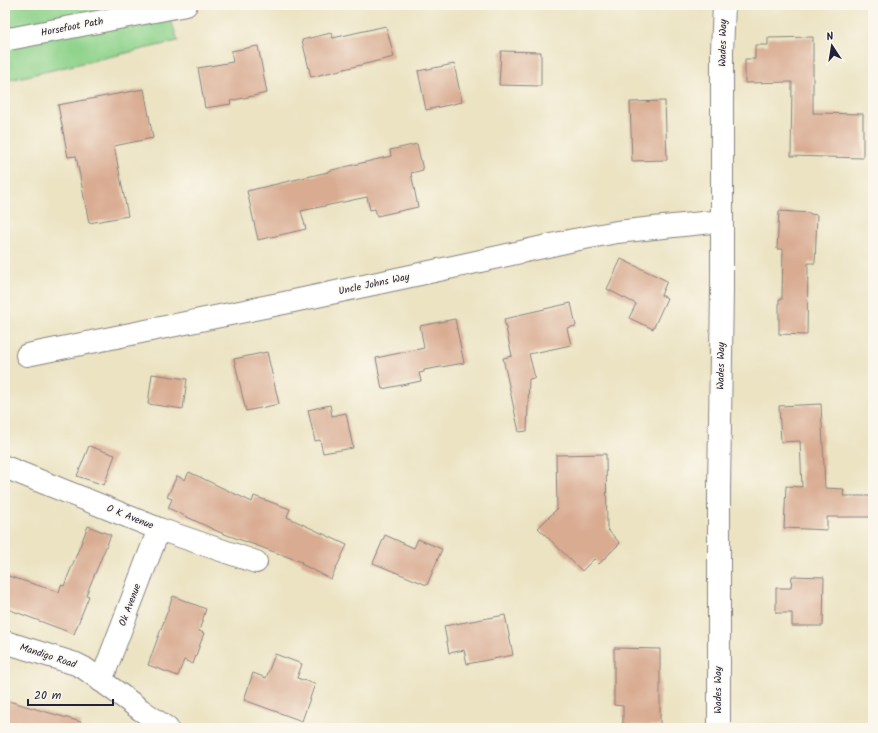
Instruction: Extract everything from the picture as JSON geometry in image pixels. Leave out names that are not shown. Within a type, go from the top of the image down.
[{"type":"street","name":"Horsefoot Path","points":[[5,37],[9,39],[186,5]]},
{"type":"street","name":"Wades Way","points":[[718,728],[722,289],[722,51],[724,5]]},
{"type":"street","name":"Uncle Johns Way","points":[[27,355],[297,300],[588,237],[617,232],[722,221]]},
{"type":"street","name":"O K Avenue","points":[[5,467],[159,529],[256,562]]},
{"type":"street","name":"Ok Avenue","points":[[101,681],[159,529]]},
{"type":"street","name":"Mandigo Road","points":[[5,642],[76,664],[84,668],[167,728]]},
{"type":"green space","points":[[5,5],[166,5],[178,41],[5,81]]},
{"type":"building","points":[[386,26],[394,57],[311,77],[302,40],[331,33],[333,38]]},
{"type":"building","points":[[813,37],[813,113],[863,114],[863,158],[791,156],[792,82],[745,83],[745,59],[755,59],[755,45],[768,45],[768,38]]},
{"type":"building","points":[[258,46],[267,93],[230,101],[231,104],[205,108],[198,68],[233,62],[231,51]]},
{"type":"building","points":[[501,51],[541,52],[541,86],[499,85]]},
{"type":"building","points":[[454,64],[462,102],[426,110],[418,71]]},
{"type":"building","points":[[144,89],[153,138],[114,146],[128,216],[89,223],[76,156],[68,157],[58,105]]},
{"type":"building","points":[[665,101],[667,160],[632,161],[630,102]]},
{"type":"building","points":[[417,144],[423,170],[411,173],[418,207],[377,216],[375,209],[370,210],[367,197],[301,211],[306,229],[258,240],[247,191],[391,156],[390,150]]},
{"type":"building","points":[[779,211],[810,213],[817,215],[815,263],[808,263],[807,335],[779,334],[779,299],[782,299],[783,249],[777,249]]},
{"type":"building","points":[[621,259],[667,281],[661,295],[667,298],[653,329],[629,318],[636,304],[607,289]]},
{"type":"building","points":[[571,303],[576,326],[567,328],[571,345],[529,354],[535,378],[529,379],[527,431],[519,432],[503,358],[512,356],[504,319]]},
{"type":"building","points":[[455,319],[464,363],[424,370],[424,372],[419,373],[421,381],[382,389],[376,358],[424,348],[420,326]]},
{"type":"building","points":[[267,352],[279,404],[246,411],[234,359]]},
{"type":"building","points":[[152,374],[187,379],[183,409],[148,404]]},
{"type":"building","points":[[821,404],[825,488],[844,489],[843,496],[873,496],[873,517],[827,517],[827,530],[784,528],[786,486],[802,487],[800,441],[781,442],[779,406]]},
{"type":"building","points":[[330,405],[332,416],[346,413],[353,448],[323,453],[320,440],[315,441],[308,410]]},
{"type":"building","points":[[89,446],[115,455],[104,485],[77,476]]},
{"type":"building","points":[[606,454],[607,529],[620,543],[599,564],[594,559],[582,571],[538,528],[557,509],[556,455]]},
{"type":"building","points":[[189,472],[252,502],[254,496],[290,509],[287,517],[347,545],[331,579],[301,564],[302,562],[219,532],[168,508],[172,499],[167,497],[177,476],[185,480]]},
{"type":"building","points":[[88,526],[111,535],[86,595],[89,596],[74,634],[5,608],[5,575],[59,592],[61,585],[64,586]]},
{"type":"building","points":[[385,535],[414,548],[418,539],[442,549],[427,585],[373,563]]},
{"type":"building","points":[[792,576],[824,577],[823,626],[792,626],[792,613],[776,613],[776,588],[791,588]]},
{"type":"building","points":[[173,596],[206,609],[199,631],[204,633],[193,664],[184,660],[178,676],[148,665]]},
{"type":"building","points":[[505,615],[513,655],[467,664],[464,650],[449,653],[444,626]]},
{"type":"building","points":[[614,648],[660,649],[660,726],[623,725],[623,706],[614,705]]},
{"type":"building","points":[[275,654],[302,664],[297,678],[315,684],[302,721],[244,700],[253,673],[266,678]]},
{"type":"building","points":[[5,700],[81,722],[80,728],[5,728]]}]
